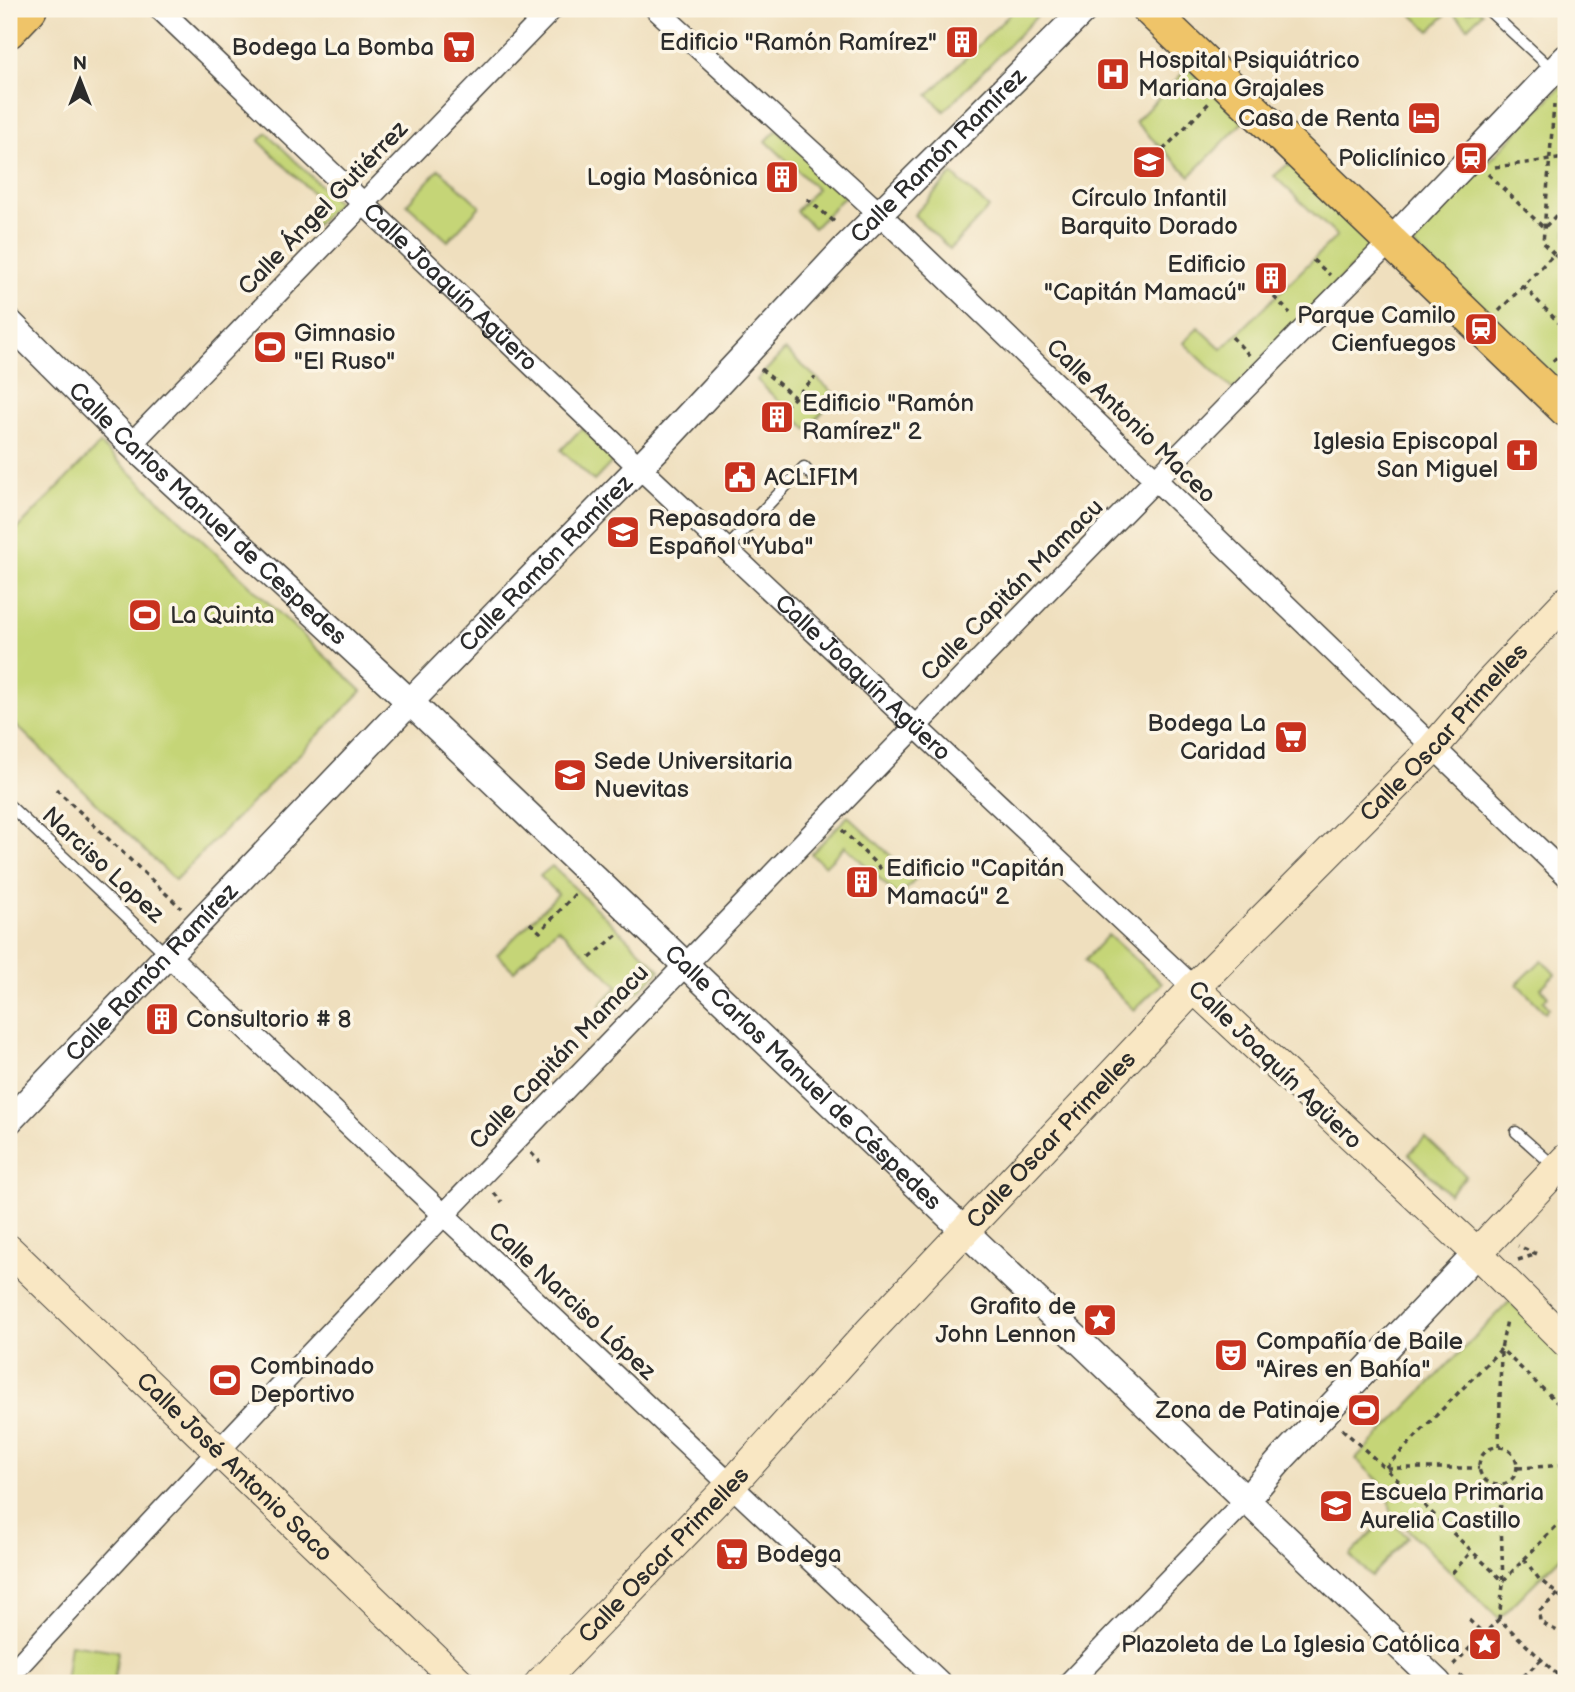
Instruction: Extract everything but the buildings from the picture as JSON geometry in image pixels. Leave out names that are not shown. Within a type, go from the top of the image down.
[{"type":"main road","points":[[9,31],[30,9]]},
{"type":"main road","points":[[1149,9],[1566,410]]},
{"type":"main road","name":"Calle Oscar Primelles","points":[[540,1683],[730,1486],[964,1231],[1194,988],[1432,749],[1489,683],[1566,602]]},
{"type":"main road","name":"Calle Joaquín Agüero","points":[[1194,988],[1477,1253],[1566,1342]]},
{"type":"main road","points":[[1477,1253],[1562,1164]]},
{"type":"main road","name":"Calle José Antonio Saco","points":[[9,1250],[460,1683]]},
{"type":"street","name":"Calle Joaquín Agüero","points":[[160,9],[639,467],[1194,988]]},
{"type":"street","name":"Calle Ángel Gutiérrez","points":[[131,444],[552,9]]},
{"type":"street","name":"Calle Antonio Maceo","points":[[656,9],[879,213],[1566,876]]},
{"type":"street","name":"Calle Ramón Ramírez","points":[[9,1121],[639,467],[879,213],[1085,9]]},
{"type":"street","points":[[1390,242],[1560,72]]},
{"type":"street","name":"Calle Capitán Mamacu","points":[[9,1676],[218,1452],[828,816],[1390,242]]},
{"type":"street","name":"Calle Carlos Manuel de Cespedes","points":[[9,321],[131,444],[410,702]]},
{"type":"street","name":"Calle Carlos Manuel de Céspedes","points":[[410,702],[1438,1683]]},
{"type":"street","name":"Calle Narciso López","points":[[169,956],[941,1683]]},
{"type":"street","points":[[1069,1683],[1246,1500],[1283,1457],[1477,1253]]},
{"type":"lane","points":[[1487,9],[1560,72]]},
{"type":"lane","points":[[726,549],[804,467],[813,477]]},
{"type":"lane","name":"Narciso Lopez","points":[[9,805],[169,956]]},
{"type":"lane","points":[[1516,1132],[1562,1164]]},
{"type":"path","points":[[1560,72],[1555,93],[1543,243],[1566,266]]},
{"type":"path","points":[[1163,150],[1227,84]]},
{"type":"path","points":[[1544,228],[1482,169],[1566,158]]},
{"type":"path","points":[[807,200],[835,223]]},
{"type":"path","points":[[1544,228],[1566,205]]},
{"type":"path","points":[[1481,329],[1554,254]]},
{"type":"path","points":[[1560,260],[1566,256]]},
{"type":"path","points":[[1523,286],[1566,330]]},
{"type":"path","points":[[744,356],[794,397]]},
{"type":"path","points":[[785,407],[815,377]]},
{"type":"path","points":[[56,789],[198,924]]},
{"type":"path","points":[[828,816],[884,872]]},
{"type":"path","points":[[530,923],[540,932],[592,876]]},
{"type":"path","points":[[590,958],[635,917]]},
{"type":"path","points":[[1499,1447],[1502,1349],[1508,1313]]},
{"type":"path","points":[[1502,1349],[1566,1411]]},
{"type":"path","points":[[1385,1468],[1502,1349]]},
{"type":"path","points":[[1333,1421],[1503,1581]]},
{"type":"path","points":[[1499,1447],[1514,1456],[1518,1468],[1510,1482],[1500,1485],[1488,1482],[1479,1468],[1487,1451],[1499,1447]]},
{"type":"path","points":[[1518,1468],[1566,1465]]},
{"type":"path","points":[[1385,1468],[1479,1468]]},
{"type":"path","points":[[1468,1683],[1451,1666],[1499,1619],[1503,1581],[1500,1485]]},
{"type":"path","points":[[1503,1581],[1566,1516]]},
{"type":"path","points":[[1561,1521],[1566,1528]]},
{"type":"path","points":[[1452,1573],[1472,1551]]},
{"type":"path","points":[[1524,1559],[1530,1569],[1566,1601]]},
{"type":"path","points":[[1558,1594],[1539,1611],[1540,1622],[1561,1633],[1566,1628]]},
{"type":"path","points":[[1499,1619],[1566,1683]]},
{"type":"path","points":[[1469,1620],[1484,1634]]},
{"type":"path","points":[[1516,1683],[1541,1660]]},
{"type":"green space","points":[[1015,9],[1044,9],[944,111],[928,95]]},
{"type":"green space","points":[[1406,9],[1463,9],[1467,12],[1478,9],[1482,13],[1468,27],[1450,10],[1430,31]]},
{"type":"green space","points":[[1188,68],[1243,122],[1190,176],[1135,122]]},
{"type":"green space","name":"Parque Camilo Cienfuegos","points":[[1566,81],[1566,390],[1411,243]]},
{"type":"green space","points":[[777,130],[846,195],[814,228],[796,211],[817,189],[766,141]]},
{"type":"green space","points":[[267,133],[338,203],[316,225],[309,218],[323,203],[259,141]]},
{"type":"green space","points":[[1293,160],[1376,242],[1233,390],[1184,343],[1198,327],[1222,349],[1337,236],[1274,176]]},
{"type":"green space","points":[[439,169],[480,206],[448,241],[407,204]]},
{"type":"green space","points":[[952,174],[989,208],[950,249],[914,215]]},
{"type":"green space","points":[[785,350],[837,396],[807,429],[757,380]]},
{"type":"green space","points":[[582,428],[615,459],[594,481],[561,450]]},
{"type":"green space","name":"La Quinta","points":[[100,444],[362,691],[175,880],[9,718],[9,538]]},
{"type":"green space","points":[[848,816],[916,879],[899,897],[845,846],[825,866],[811,854]]},
{"type":"green space","points":[[552,866],[660,970],[613,1016],[600,1005],[618,986],[558,928],[514,971],[497,955],[558,894],[540,876]]},
{"type":"green space","points":[[1108,935],[1162,983],[1134,1010],[1084,961]]},
{"type":"green space","points":[[1542,960],[1555,974],[1541,988],[1548,996],[1543,1001],[1549,1008],[1545,1012],[1517,984]]},
{"type":"green space","points":[[1425,1137],[1466,1176],[1449,1194],[1409,1154]]},
{"type":"green space","points":[[1510,1301],[1566,1357],[1566,1551],[1499,1619],[1391,1513],[1389,1491],[1356,1459]]},
{"type":"green space","points":[[1386,1517],[1408,1537],[1371,1576],[1350,1556]]},
{"type":"green space","points":[[70,1644],[118,1651],[114,1683],[65,1683]]},
{"type":"place","name":"Edificio \"Ramón Ramírez\"","points":[[962,42]]},
{"type":"place","name":"Bodega La Bomba","points":[[459,47]]},
{"type":"place","name":"Hospital Psiquiátrico Mariana Grajales","points":[[1113,74]]},
{"type":"place","name":"Casa de Renta","points":[[1424,118]]},
{"type":"place","name":"Policlínico","points":[[1471,158]]},
{"type":"place","name":"Círculo Infantil Barquito Dorado","points":[[1149,162]]},
{"type":"place","name":"Logia Masónica","points":[[782,177]]},
{"type":"place","name":"Edificio \"Capitán Mamacú\"","points":[[1271,278]]},
{"type":"place","name":"Parque Camilo Cienfuegos","points":[[1481,329]]},
{"type":"place","name":"Gimnasio \"El Ruso\"","points":[[270,347]]},
{"type":"place","name":"Edificio \"Ramón Ramírez\" 2","points":[[777,417]]},
{"type":"place","name":"Iglesia Episcopal San Miguel","points":[[1522,455]]},
{"type":"place","name":"ACLIFIM","points":[[740,477]]},
{"type":"place","name":"Repasadora de Español \"Yuba\"","points":[[623,532]]},
{"type":"place","name":"La Quinta","points":[[145,615]]},
{"type":"place","name":"Bodega La Caridad","points":[[1291,737]]},
{"type":"place","name":"Sede Universitaria Nuevitas","points":[[570,775]]},
{"type":"place","name":"Edificio \"Capitán Mamacú\" 2","points":[[862,882]]},
{"type":"place","name":"Consultorio # 8","points":[[162,1019]]},
{"type":"place","name":"Grafito de John Lennon","points":[[1100,1320]]},
{"type":"place","name":"Compañía de Baile \"Aires en Bahía\"","points":[[1231,1355]]},
{"type":"place","name":"Combinado Deportivo","points":[[225,1380]]},
{"type":"place","name":"Zona de Patinaje","points":[[1364,1410]]},
{"type":"place","name":"Escuela Primaria Aurelia Castillo","points":[[1336,1506]]},
{"type":"place","name":"Bodega","points":[[732,1554]]},
{"type":"place","name":"Plazoleta de La Iglesia Católica","points":[[1485,1644]]}]
